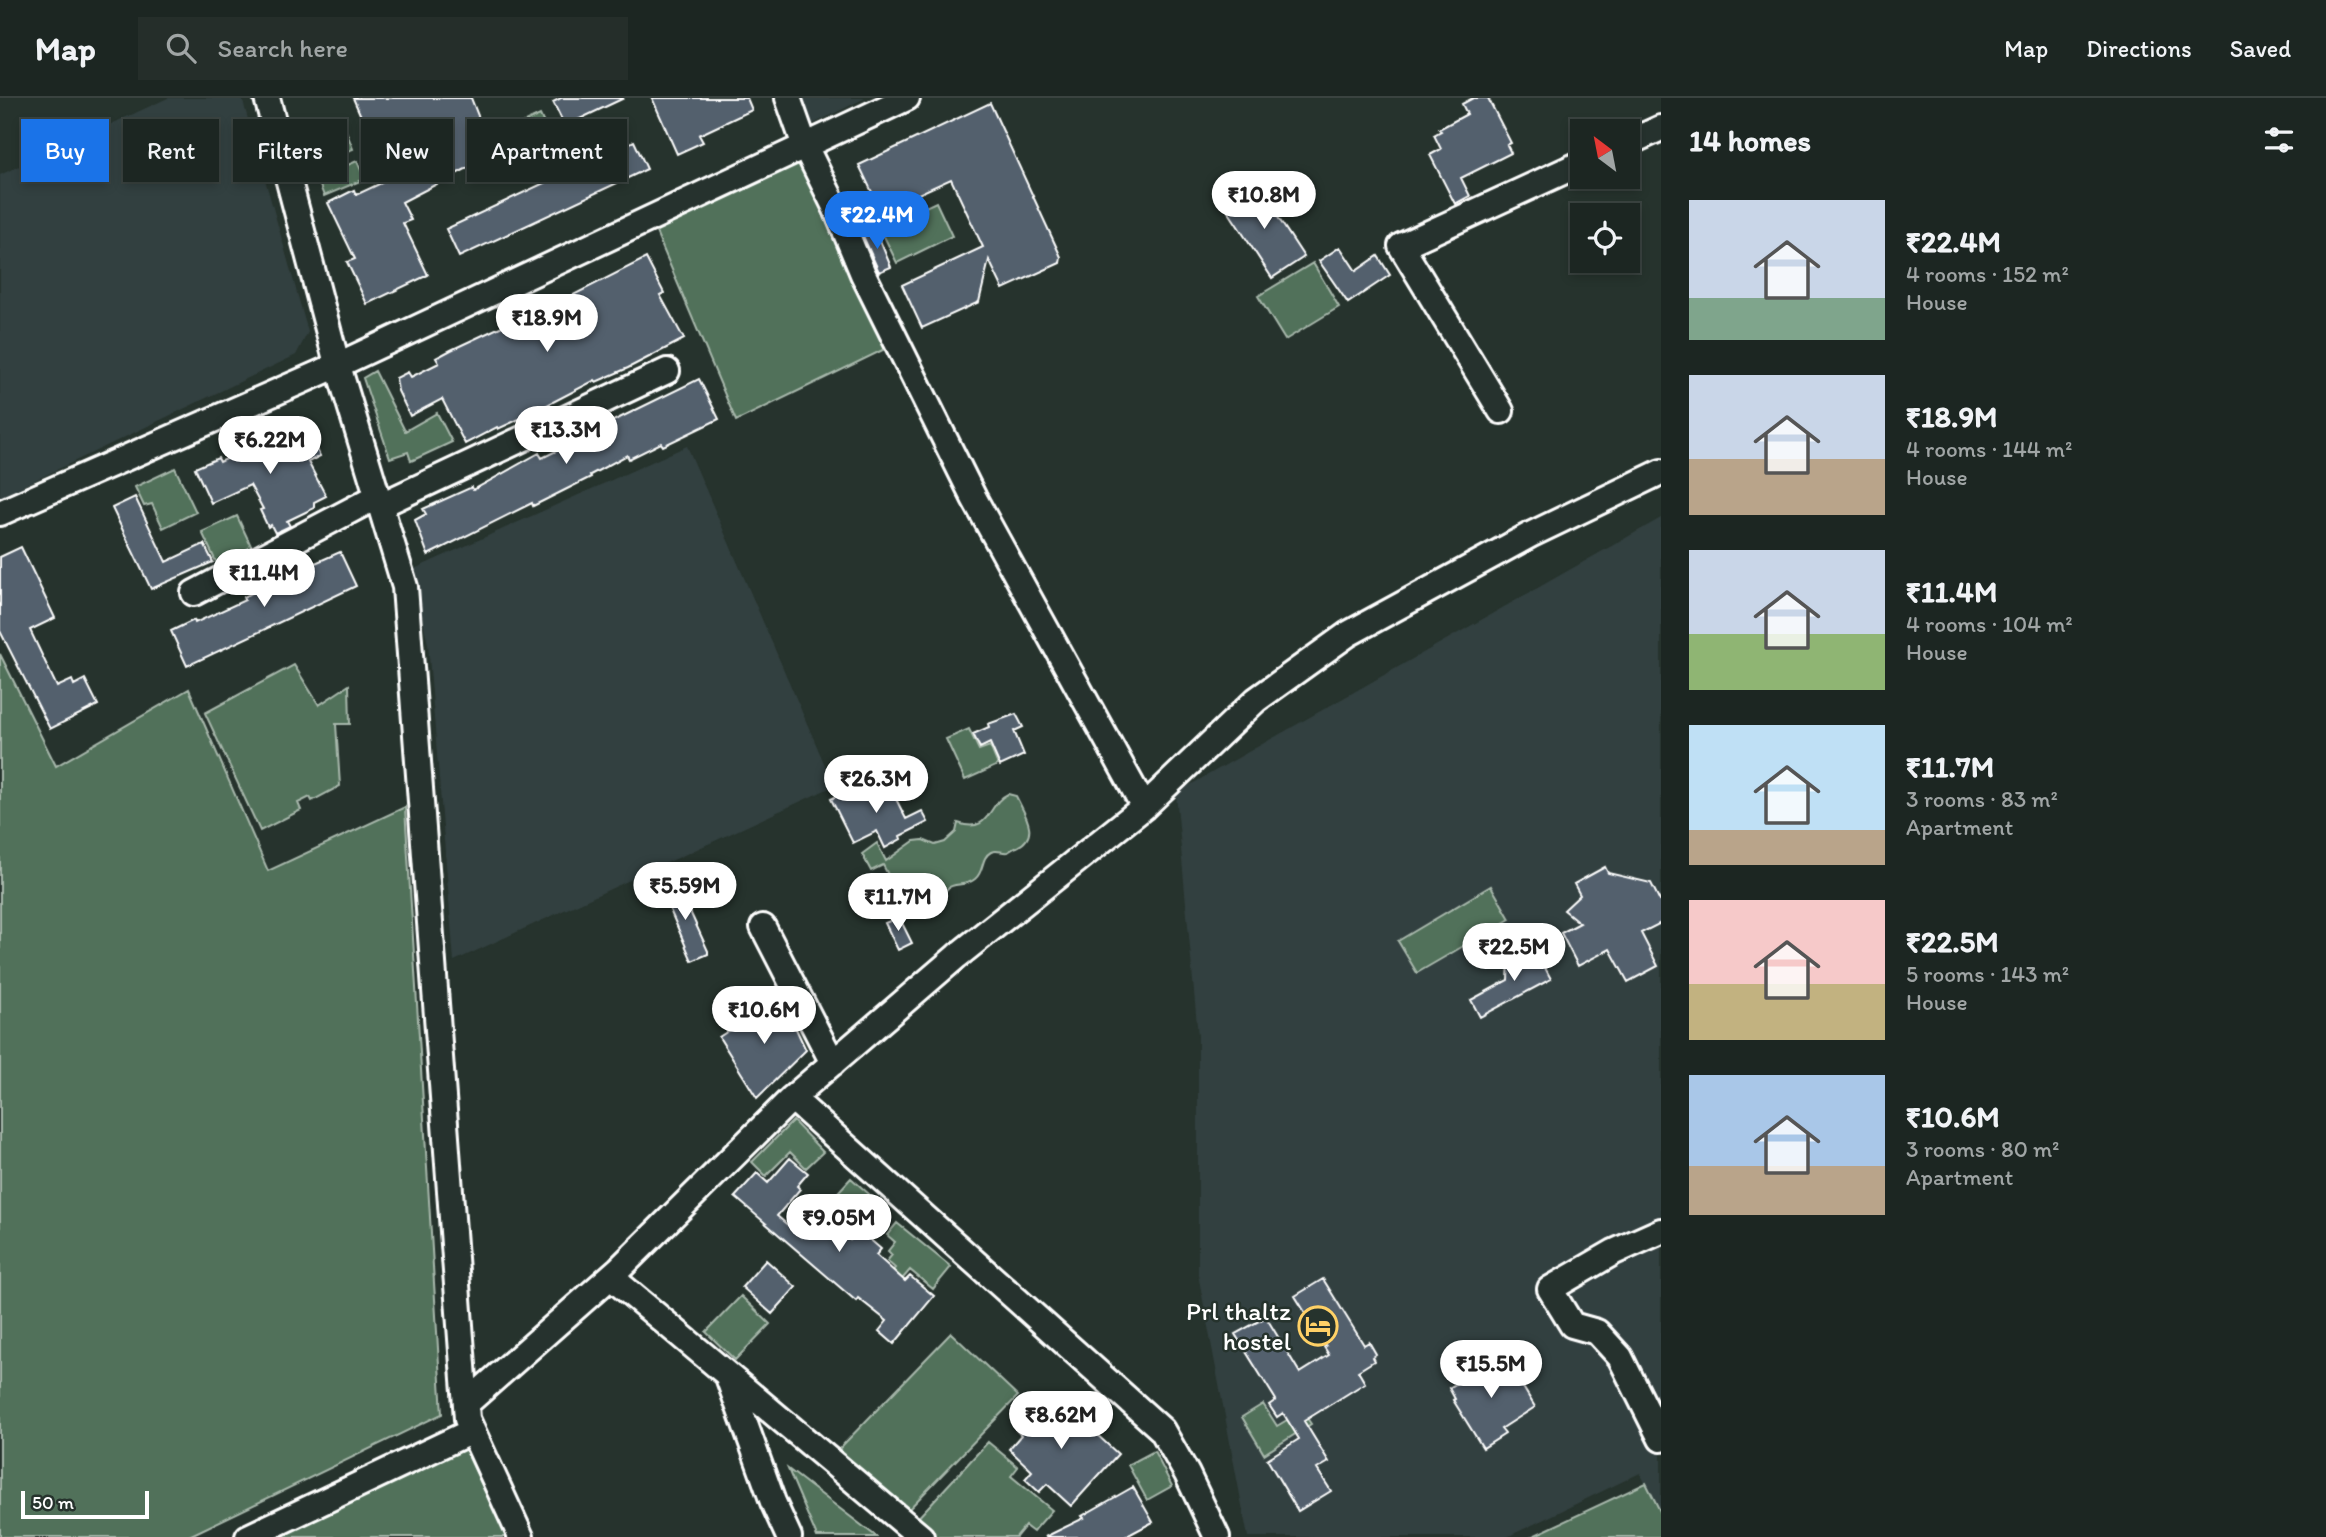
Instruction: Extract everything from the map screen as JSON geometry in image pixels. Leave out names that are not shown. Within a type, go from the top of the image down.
[{"type":"street","points":[[267,98],[338,365],[405,587],[467,1419],[522,1537]]},
{"type":"street","points":[[788,98],[805,146],[836,209],[863,274],[974,498],[1144,807]]},
{"type":"street","points":[[0,513],[338,365],[907,98]]},
{"type":"street","points":[[1640,138],[1661,128]]},
{"type":"street","points":[[1501,411],[1401,246],[1570,169]]},
{"type":"street","points":[[194,593],[379,501],[667,371]]},
{"type":"street","points":[[466,1404],[611,1277],[792,1098],[957,956],[1144,807],[1256,700],[1348,634],[1530,535],[1661,472]]},
{"type":"street","points":[[764,927],[833,1063]]},
{"type":"street","points":[[792,1098],[1162,1430],[1187,1474],[1217,1537]]},
{"type":"street","points":[[1659,1429],[1620,1357],[1597,1332],[1572,1325],[1550,1289],[1614,1252],[1661,1231]]},
{"type":"street","points":[[611,1277],[921,1537]]},
{"type":"street","points":[[727,1374],[773,1502],[789,1537]]},
{"type":"street","points":[[248,1537],[472,1431]]},
{"type":"shaded area","points":[[168,98],[242,98],[248,119],[233,119],[233,182],[266,182],[308,332],[296,355],[0,497],[0,175],[21,165],[21,182],[109,182],[109,125]]},
{"type":"shaded area","points":[[801,98],[865,98],[811,125]]},
{"type":"shaded area","points":[[687,446],[834,786],[454,961],[428,644],[412,570]]},
{"type":"shaded area","points":[[1661,518],[1661,1513],[1640,1473],[1507,1537],[1248,1537],[1198,1274],[1198,1036],[1176,793]]},
{"type":"green space","points":[[347,133],[353,149],[347,151]]},
{"type":"green space","points":[[801,155],[889,347],[736,421],[653,225]]},
{"type":"green space","points":[[357,161],[361,170],[361,181],[324,196],[319,182],[347,182],[347,165]]},
{"type":"green space","points":[[936,202],[952,236],[897,263],[880,228]]},
{"type":"green space","points":[[1313,263],[1339,307],[1285,340],[1258,296]]},
{"type":"green space","points":[[375,371],[405,431],[437,413],[452,442],[411,461],[408,452],[390,458],[363,378]]},
{"type":"green space","points":[[175,468],[196,512],[163,528],[152,504],[144,506],[135,487]]},
{"type":"green space","points":[[237,516],[252,548],[217,564],[202,532]]},
{"type":"green space","points":[[0,654],[56,766],[189,689],[268,871],[405,807],[442,1414],[187,1537],[0,1537]]},
{"type":"green space","points":[[294,665],[319,705],[349,685],[350,724],[336,724],[340,786],[312,801],[310,797],[298,803],[301,810],[260,831],[205,713]]},
{"type":"green space","points":[[969,729],[979,750],[990,746],[998,765],[965,780],[946,739]]},
{"type":"green space","points":[[1008,794],[1016,796],[1026,817],[1029,831],[1024,842],[1008,852],[991,852],[985,858],[978,876],[946,890],[941,906],[935,909],[909,910],[889,905],[883,894],[895,888],[883,865],[871,871],[862,854],[877,843],[886,861],[914,841],[923,840],[935,845],[945,842],[956,832],[958,823],[977,825],[988,816],[1001,798]]},
{"type":"green space","points":[[1491,886],[1510,919],[1417,973],[1398,941]]},
{"type":"green space","points":[[793,1121],[823,1152],[806,1168],[790,1152],[766,1176],[752,1162]]},
{"type":"green space","points":[[851,1178],[878,1202],[839,1246],[834,1241],[843,1231],[831,1221],[835,1216],[829,1210],[835,1204],[831,1200]]},
{"type":"green space","points":[[897,1223],[951,1267],[933,1289],[910,1270],[892,1291],[882,1283],[895,1268],[887,1261],[892,1255],[888,1251],[895,1242],[887,1235]]},
{"type":"green space","points":[[741,1296],[770,1324],[735,1360],[706,1332]]},
{"type":"green space","points":[[951,1333],[1018,1396],[906,1512],[839,1449]]},
{"type":"green space","points":[[1263,1404],[1277,1426],[1302,1411],[1311,1424],[1264,1454],[1242,1417]]},
{"type":"green space","points":[[988,1442],[1018,1467],[1011,1476],[1052,1510],[1033,1532],[1025,1526],[1016,1537],[935,1537],[915,1521]]},
{"type":"green space","points":[[462,1443],[507,1537],[262,1537]]},
{"type":"green space","points":[[1154,1451],[1172,1486],[1147,1500],[1128,1465]]},
{"type":"green space","points":[[788,1469],[877,1537],[817,1537]]},
{"type":"green space","points":[[1646,1483],[1661,1513],[1661,1537],[1531,1537]]},
{"type":"building","points":[[353,98],[471,98],[479,119],[467,119],[467,168],[453,176],[453,119],[362,119]]},
{"type":"building","points":[[561,98],[624,98],[580,119],[562,119],[553,102]]},
{"type":"building","points":[[652,98],[747,98],[752,110],[699,135],[703,142],[677,154]]},
{"type":"building","points":[[1473,98],[1488,98],[1511,143],[1507,145],[1511,153],[1461,178],[1470,196],[1455,204],[1430,155],[1441,149],[1434,135],[1441,131],[1439,129],[1467,114],[1462,104]]},
{"type":"building","points":[[990,103],[1061,257],[1060,263],[1003,289],[989,260],[979,302],[922,328],[902,285],[983,247],[951,179],[881,211],[859,165]]},
{"type":"building","points":[[634,141],[647,169],[627,178],[627,144]]},
{"type":"building","points":[[384,182],[441,182],[402,202],[411,220],[403,223],[428,275],[367,304],[347,262],[355,259],[328,203],[354,190],[356,195]]},
{"type":"building","points":[[546,182],[619,182],[459,257],[446,229]]},
{"type":"building","points":[[1238,190],[1260,190],[1304,257],[1272,278],[1228,211]]},
{"type":"building","points":[[876,231],[891,267],[879,272],[863,236]]},
{"type":"building","points":[[1340,247],[1356,271],[1378,256],[1390,275],[1348,303],[1319,261]]},
{"type":"building","points":[[646,258],[664,293],[660,295],[684,339],[465,444],[442,399],[410,416],[398,391],[396,378],[408,372],[411,377],[439,363],[436,358],[451,350],[549,305],[550,307]]},
{"type":"building","points":[[699,379],[719,419],[663,446],[661,443],[629,459],[627,455],[590,475],[591,477],[428,555],[415,520],[426,514],[423,509],[472,487],[473,490],[539,453],[542,458],[589,435],[587,431],[602,423],[603,426]]},
{"type":"building","points":[[305,423],[320,456],[308,462],[326,496],[314,502],[314,508],[287,521],[290,526],[275,533],[271,525],[268,527],[260,510],[263,509],[250,485],[211,503],[195,468],[218,458],[220,462]]},
{"type":"building","points":[[135,497],[166,562],[204,544],[213,562],[151,589],[112,508]]},
{"type":"building","points":[[21,547],[55,618],[30,630],[57,687],[72,680],[74,685],[85,679],[98,705],[50,729],[0,631],[0,557]]},
{"type":"building","points":[[340,552],[356,586],[187,666],[171,631],[245,600],[244,597],[279,579]]},
{"type":"building","points":[[1016,714],[1023,727],[1014,731],[1024,755],[1000,766],[990,743],[980,748],[973,734],[989,727],[988,724]]},
{"type":"building","points":[[886,779],[906,819],[922,811],[928,822],[900,836],[901,839],[885,848],[877,831],[853,843],[831,799],[847,791],[850,797]]},
{"type":"building","points":[[1605,867],[1608,873],[1651,883],[1661,903],[1661,923],[1641,933],[1658,966],[1628,982],[1610,949],[1578,966],[1561,933],[1580,923],[1564,910],[1580,895],[1574,884]]},
{"type":"building","points":[[674,883],[678,885],[708,951],[708,954],[692,961],[661,889]]},
{"type":"building","points":[[899,917],[912,943],[898,950],[885,923]]},
{"type":"building","points":[[1526,951],[1542,962],[1551,979],[1480,1017],[1471,1000],[1508,980],[1509,960],[1519,952]]},
{"type":"building","points":[[781,997],[806,1050],[757,1098],[719,1037]]},
{"type":"building","points":[[790,1158],[808,1173],[797,1186],[800,1189],[777,1216],[802,1237],[821,1215],[850,1240],[859,1230],[881,1249],[876,1255],[905,1281],[910,1276],[934,1296],[894,1344],[879,1331],[887,1321],[858,1298],[856,1301],[735,1197],[757,1173],[768,1183]]},
{"type":"building","points":[[766,1260],[796,1287],[772,1314],[742,1287]]},
{"type":"building","points":[[1323,1279],[1364,1345],[1369,1342],[1376,1354],[1372,1357],[1374,1361],[1358,1371],[1365,1383],[1304,1421],[1329,1462],[1317,1469],[1331,1491],[1298,1511],[1267,1459],[1299,1439],[1283,1413],[1277,1417],[1269,1405],[1276,1400],[1235,1334],[1266,1317],[1300,1373],[1329,1355],[1295,1296]]},
{"type":"building","points":[[1504,1356],[1535,1407],[1501,1429],[1505,1434],[1483,1448],[1453,1400],[1455,1399],[1449,1388]]},
{"type":"building","points":[[1056,1397],[1118,1454],[1071,1506],[1047,1484],[1039,1492],[1025,1479],[1032,1471],[1009,1449],[1021,1435],[1016,1430],[1038,1407],[1043,1411]]},
{"type":"building","points":[[1133,1487],[1153,1522],[1125,1537],[1045,1537],[1084,1518],[1082,1516]]},
{"type":"place","name":"Prl thaltz hostel","points":[[1318,1326]]}]
